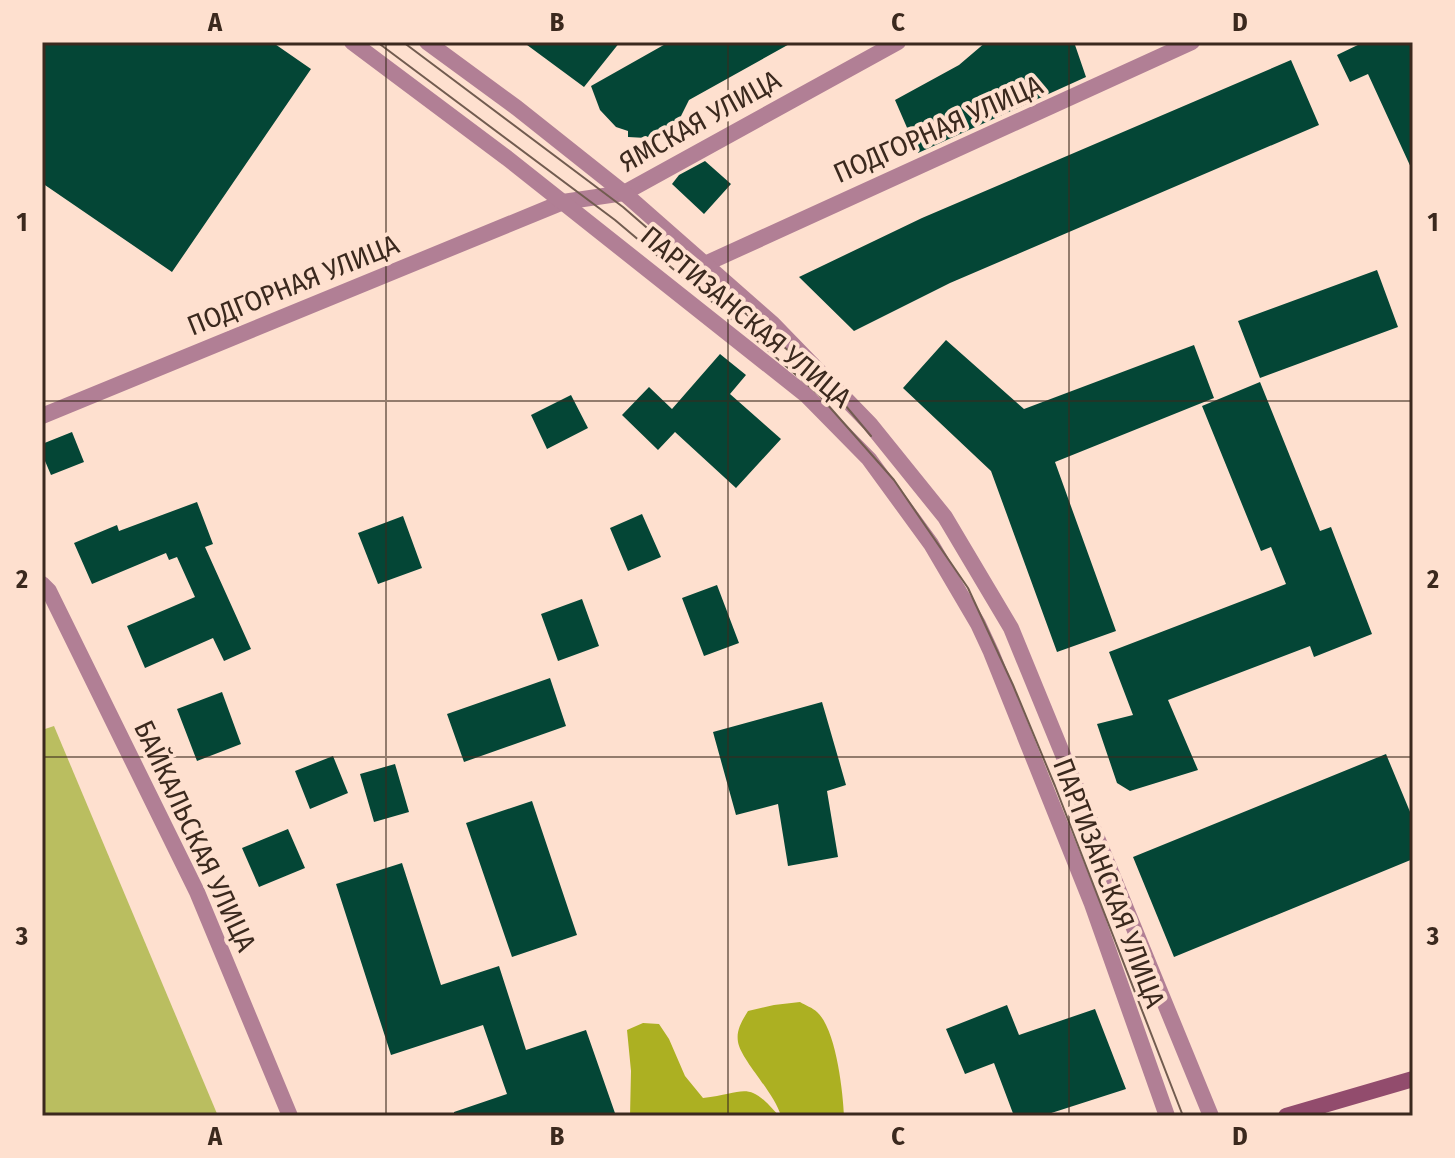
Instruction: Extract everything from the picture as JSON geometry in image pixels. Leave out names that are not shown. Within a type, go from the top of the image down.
[{"type":"main road","points":[[1286,1116],[1413,1079]]},
{"type":"street","name":"ПАРТИЗАНСКАЯ УЛИЦА","points":[[352,42],[563,202],[806,395],[869,459],[931,544],[991,652],[1092,904],[1167,1116]]},
{"type":"street","name":"ПАРТИЗАНСКАЯ УЛИЦА","points":[[427,42],[624,193],[773,324],[870,424],[945,517],[1011,628],[1211,1116]]},
{"type":"street","name":"ЯМСКАЯ УЛИЦА","points":[[563,202],[624,193],[898,42]]},
{"type":"street","name":"ПОДГОРНАЯ УЛИЦА","points":[[705,264],[1192,42]]},
{"type":"street","name":"ПОДГОРНАЯ УЛИЦА","points":[[42,416],[563,202]]},
{"type":"street","name":"БАЙКАЛЬСКАЯ УЛИЦА","points":[[42,584],[49,591],[197,892],[290,1116]]},
{"type":"green space","points":[[54,726],[218,1116],[42,1116],[42,730]]},
{"type":"shaded area","points":[[800,1002],[817,1012],[829,1032],[840,1077],[844,1116],[781,1116],[740,1049],[738,1034],[748,1011]]},
{"type":"shaded area","points":[[643,1023],[659,1024],[685,1076],[703,1098],[746,1091],[760,1097],[779,1116],[630,1116],[631,1071],[627,1030]]},
{"type":"building","points":[[42,42],[272,42],[311,69],[172,272],[42,183]]},
{"type":"building","points":[[523,42],[620,42],[584,87]]},
{"type":"building","points":[[669,42],[793,42],[689,100],[679,120],[646,138],[628,137],[628,131],[616,127],[600,110],[591,86]]},
{"type":"building","points":[[986,42],[1074,42],[1086,77],[918,153],[895,100],[959,65]]},
{"type":"building","points":[[1364,42],[1413,42],[1413,172],[1368,74],[1350,82],[1337,55]]},
{"type":"building","points":[[1291,60],[1319,125],[950,283],[854,331],[799,277],[922,218]]},
{"type":"building","points":[[705,161],[731,184],[704,214],[672,184],[679,175]]},
{"type":"building","points":[[1377,270],[1398,327],[1260,378],[1238,321]]},
{"type":"building","points":[[946,340],[1024,409],[1194,345],[1214,398],[1055,462],[1116,631],[1057,652],[991,471],[903,388]]},
{"type":"building","points":[[720,354],[746,375],[730,394],[781,439],[736,488],[675,432],[658,450],[622,415],[649,387],[672,409]]},
{"type":"building","points":[[1260,382],[1320,531],[1331,527],[1372,634],[1314,657],[1310,646],[1168,700],[1198,770],[1130,791],[1117,783],[1097,724],[1133,715],[1109,652],[1286,584],[1271,547],[1261,551],[1202,406]]},
{"type":"building","points":[[571,395],[588,428],[547,449],[531,415]]},
{"type":"building","points":[[72,432],[84,462],[51,475],[42,454],[42,444]]},
{"type":"building","points":[[197,502],[213,544],[205,547],[251,649],[224,661],[213,638],[145,668],[127,626],[195,597],[177,557],[169,560],[166,553],[92,584],[74,543],[117,525],[119,531]]},
{"type":"building","points":[[642,514],[661,557],[628,571],[610,528]]},
{"type":"building","points":[[403,516],[422,568],[378,584],[358,533]]},
{"type":"building","points":[[717,585],[739,643],[704,656],[682,598]]},
{"type":"building","points":[[582,599],[599,646],[558,661],[541,614]]},
{"type":"building","points":[[550,678],[566,726],[464,762],[447,714]]},
{"type":"building","points":[[222,692],[241,744],[197,761],[177,709]]},
{"type":"building","points":[[822,702],[846,785],[827,791],[838,857],[788,866],[778,804],[736,815],[713,732]]},
{"type":"building","points":[[1386,754],[1413,819],[1413,859],[1174,957],[1133,857]]},
{"type":"building","points":[[333,756],[348,793],[310,809],[295,771]]},
{"type":"building","points":[[395,764],[409,812],[374,822],[360,774]]},
{"type":"building","points":[[532,801],[577,935],[512,957],[466,823]]},
{"type":"building","points":[[288,829],[305,868],[259,887],[242,848]]},
{"type":"building","points":[[402,863],[441,985],[499,966],[526,1050],[586,1030],[616,1116],[454,1116],[454,1112],[507,1094],[483,1025],[391,1055],[336,884]]},
{"type":"building","points":[[1007,1005],[1019,1035],[1095,1009],[1126,1089],[1042,1116],[1014,1116],[994,1063],[965,1074],[946,1029]]},
{"type":"tram line","points":[[377,42],[615,220],[717,306],[819,395],[894,480],[968,588],[1013,685],[1183,1116]]},
{"type":"tram line","points":[[403,42],[623,207],[829,386],[871,436]]}]
